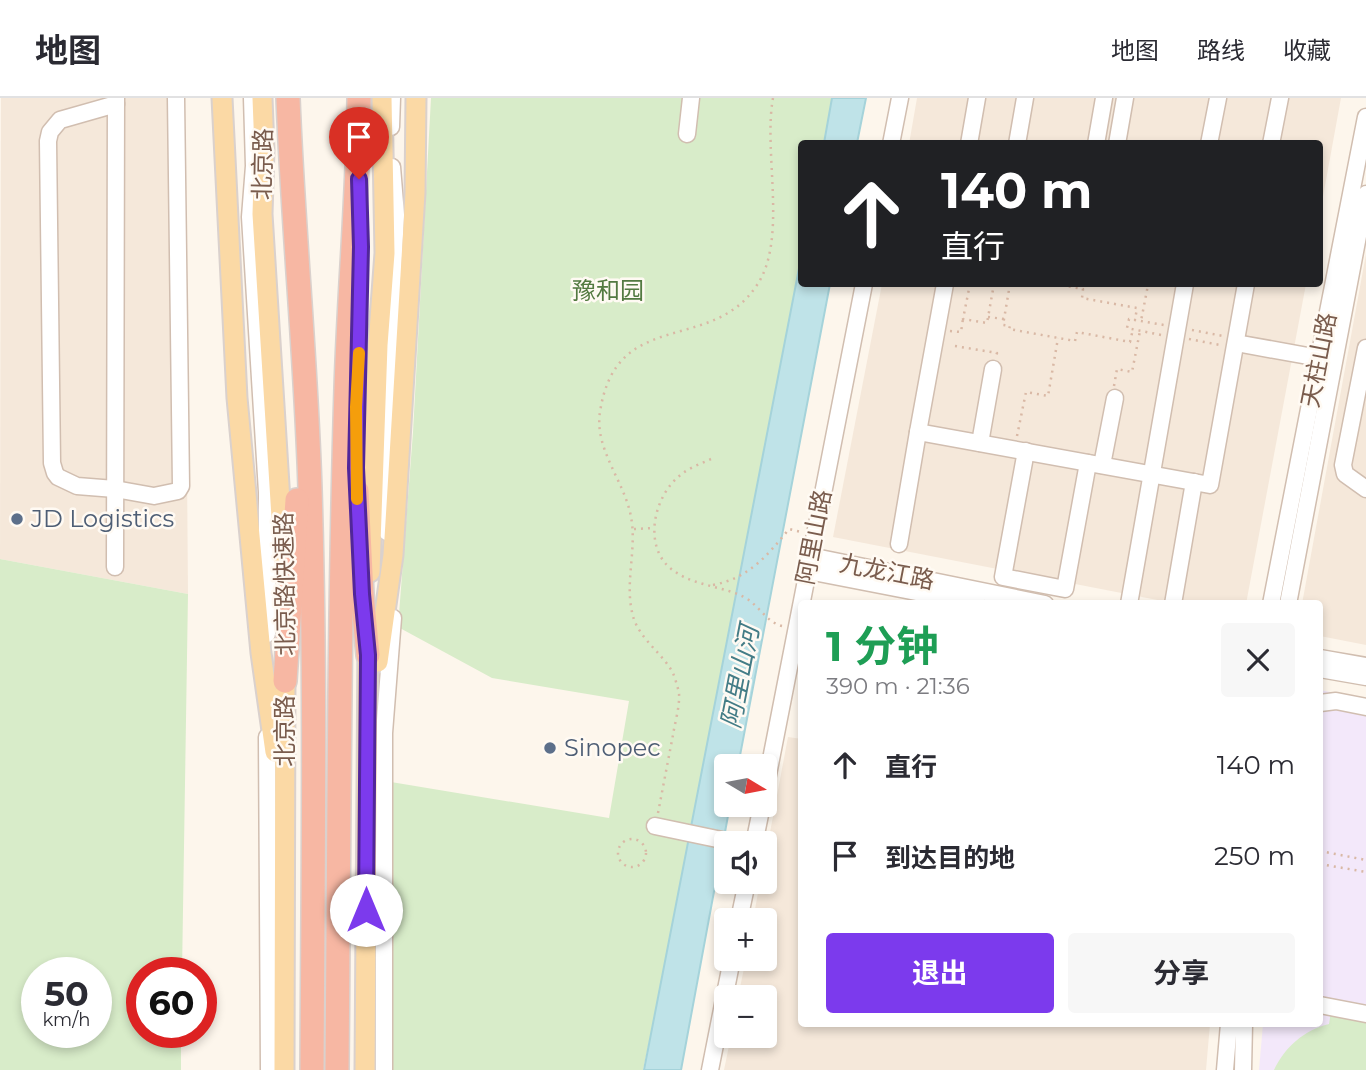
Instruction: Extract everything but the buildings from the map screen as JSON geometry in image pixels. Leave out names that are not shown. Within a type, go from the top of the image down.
[{"type":"highway","name":"北京路快速路","points":[[288,98],[306,390],[313,623],[313,1070]]},
{"type":"highway","points":[[337,1070],[340,622],[346,385],[359,98]]},
{"type":"highway","points":[[276,686],[297,497],[284,234],[290,141]]},
{"type":"highway","points":[[358,156],[361,247],[356,468],[368,655]]},
{"type":"main road","points":[[222,98],[237,398],[261,653],[276,686]]},
{"type":"main road","name":"北京路","points":[[262,98],[262,214],[285,587],[276,686],[285,833],[284,1070]]},
{"type":"main road","points":[[365,1070],[368,655],[378,345],[385,253],[382,98]]},
{"type":"main road","points":[[366,750],[390,576],[415,193],[416,98]]},
{"type":"street","points":[[115,567],[115,489],[117,100],[60,120],[50,132],[48,141],[52,463],[55,473],[64,482],[77,486],[115,489],[154,496],[178,491],[176,98]]},
{"type":"street","points":[[252,98],[254,166],[250,217],[276,686],[269,1070]]},
{"type":"street","points":[[390,576],[384,458],[396,215],[390,138],[392,98]]},
{"type":"street","points":[[384,1070],[384,733],[407,437],[423,98]]},
{"type":"street","points":[[687,134],[691,98]]},
{"type":"street","points":[[892,140],[900,98]]},
{"type":"street","points":[[970,140],[977,98]]},
{"type":"street","points":[[1018,140],[1025,98]]},
{"type":"street","points":[[1097,140],[1104,98]]},
{"type":"street","points":[[1118,140],[1125,98]]},
{"type":"street","points":[[1210,140],[1218,98]]},
{"type":"street","points":[[1273,140],[1280,98]]},
{"type":"street","name":"天柱山路","points":[[1272,600],[1366,117]]},
{"type":"street","name":"天柱山路","points":[[1289,600],[1366,194]]},
{"type":"street","name":"阿里山路","points":[[802,600],[863,287]]},
{"type":"street","points":[[899,544],[944,287]]},
{"type":"street","points":[[1130,600],[1184,287]]},
{"type":"street","points":[[918,432],[1210,485],[1245,287]]},
{"type":"street","points":[[1236,343],[1319,358]]},
{"type":"street","points":[[1366,348],[1343,465],[1345,474],[1366,489]]},
{"type":"street","points":[[980,443],[993,369]]},
{"type":"street","points":[[1020,450],[1003,577],[1065,589],[1095,464],[1115,398]]},
{"type":"street","points":[[1174,600],[1194,482]]},
{"type":"street","name":"九龙江路","points":[[809,564],[961,600]]},
{"type":"street","name":"九龙江路","points":[[809,564],[1021,600]]},
{"type":"street","name":"阿里山路","points":[[772,754],[798,620]]},
{"type":"street","points":[[1323,659],[1366,666]]},
{"type":"street","points":[[1323,670],[1366,677]]},
{"type":"street","points":[[1323,703],[1336,701],[1366,707]]},
{"type":"street","points":[[655,826],[714,838]]},
{"type":"street","points":[[710,1070],[730,971]]},
{"type":"street","points":[[1323,1006],[1366,1014]]},
{"type":"street","points":[[1225,1070],[1229,1027]]},
{"type":"street","points":[[1243,1070],[1244,1027]]},
{"type":"path","points":[[655,826],[679,693],[673,673],[639,630],[632,612],[631,516],[604,447],[599,417],[603,393],[611,372],[628,354],[645,342],[731,314],[759,284],[769,254],[774,209],[770,140],[773,98]]},
{"type":"path","points":[[937,328],[961,332],[969,287]]},
{"type":"path","points":[[963,319],[987,323],[995,287]]},
{"type":"path","points":[[1010,287],[1003,325],[1010,326],[1009,330],[1075,341],[1077,332],[1130,342],[1133,329]]},
{"type":"path","points":[[1076,287],[1083,289],[1082,298],[1137,307],[1135,320]]},
{"type":"path","points":[[1141,321],[1148,287]]},
{"type":"path","points":[[988,317],[1004,319]]},
{"type":"path","points":[[1236,343],[1176,332],[1127,328],[1129,319],[1176,332],[1236,343]]},
{"type":"path","points":[[1115,398],[1112,395],[1117,369],[1132,372],[1140,331]]},
{"type":"path","points":[[1020,450],[1026,392],[1048,396],[1058,338]]},
{"type":"path","points":[[956,346],[996,353],[993,369]]},
{"type":"path","points":[[711,459],[692,467],[677,478],[666,493],[656,517],[654,536],[659,558],[674,571],[695,582],[746,598],[759,608],[772,624]]},
{"type":"path","points":[[632,529],[655,528]]},
{"type":"path","points":[[710,585],[731,582],[751,569],[789,529]]},
{"type":"path","points":[[630,838],[642,842],[647,853],[643,862],[633,867],[623,864],[618,856],[621,843],[630,838]]},
{"type":"path","points":[[1323,852],[1366,860]]},
{"type":"path","points":[[1323,865],[1366,873]]},
{"type":"shaded area","points":[[1,98],[184,98],[188,594],[0,559]]},
{"type":"shaded area","points":[[917,98],[1341,98],[1323,197],[1323,140],[910,140]]},
{"type":"shaded area","points":[[1366,254],[1366,645],[1323,637],[1323,600],[1303,600]]},
{"type":"shaded area","points":[[881,287],[1305,287],[1247,600],[1157,600],[833,537]]},
{"type":"shaded area","points":[[1323,691],[1366,699],[1366,1070],[1259,1070],[1263,1027],[1323,1027]]},
{"type":"shaded area","points":[[788,737],[798,738],[798,1027],[1210,1027],[1206,1070],[724,1070],[729,1048],[777,1048],[777,985],[741,985],[743,971],[777,971],[777,908],[755,908],[758,894],[777,894],[777,831],[770,831],[773,817],[777,817],[777,795]]},
{"type":"green space","name":"豫和园","points":[[431,98],[834,98],[827,140],[798,140],[799,287],[685,873],[643,1070],[391,1070],[391,782],[609,818],[629,701],[492,678],[398,627],[413,432]]},
{"type":"green space","points":[[0,559],[188,594],[182,957],[126,957],[126,1048],[181,1048],[181,1070],[0,1070]]},
{"type":"green space","points":[[1331,1011],[1366,1018],[1366,1070],[1274,1070],[1296,1041],[1311,1030],[1329,1024]]},
{"type":"water","points":[[832,98],[866,98],[858,140],[825,140]]},
{"type":"water","name":"阿里山河","points":[[798,274],[798,287],[829,287],[740,754],[714,754],[714,817],[728,817],[725,831],[714,831],[714,892],[681,1070],[644,1070]]},
{"type":"slow traffic","points":[[357,499],[356,407],[359,353]]},
{"type":"place","name":"JD Logistics","points":[[17,519]]},
{"type":"place","name":"Sinopec","points":[[550,748]]},
{"type":"route","points":[[359,179],[361,247],[356,468],[368,655],[366,910]]}]
